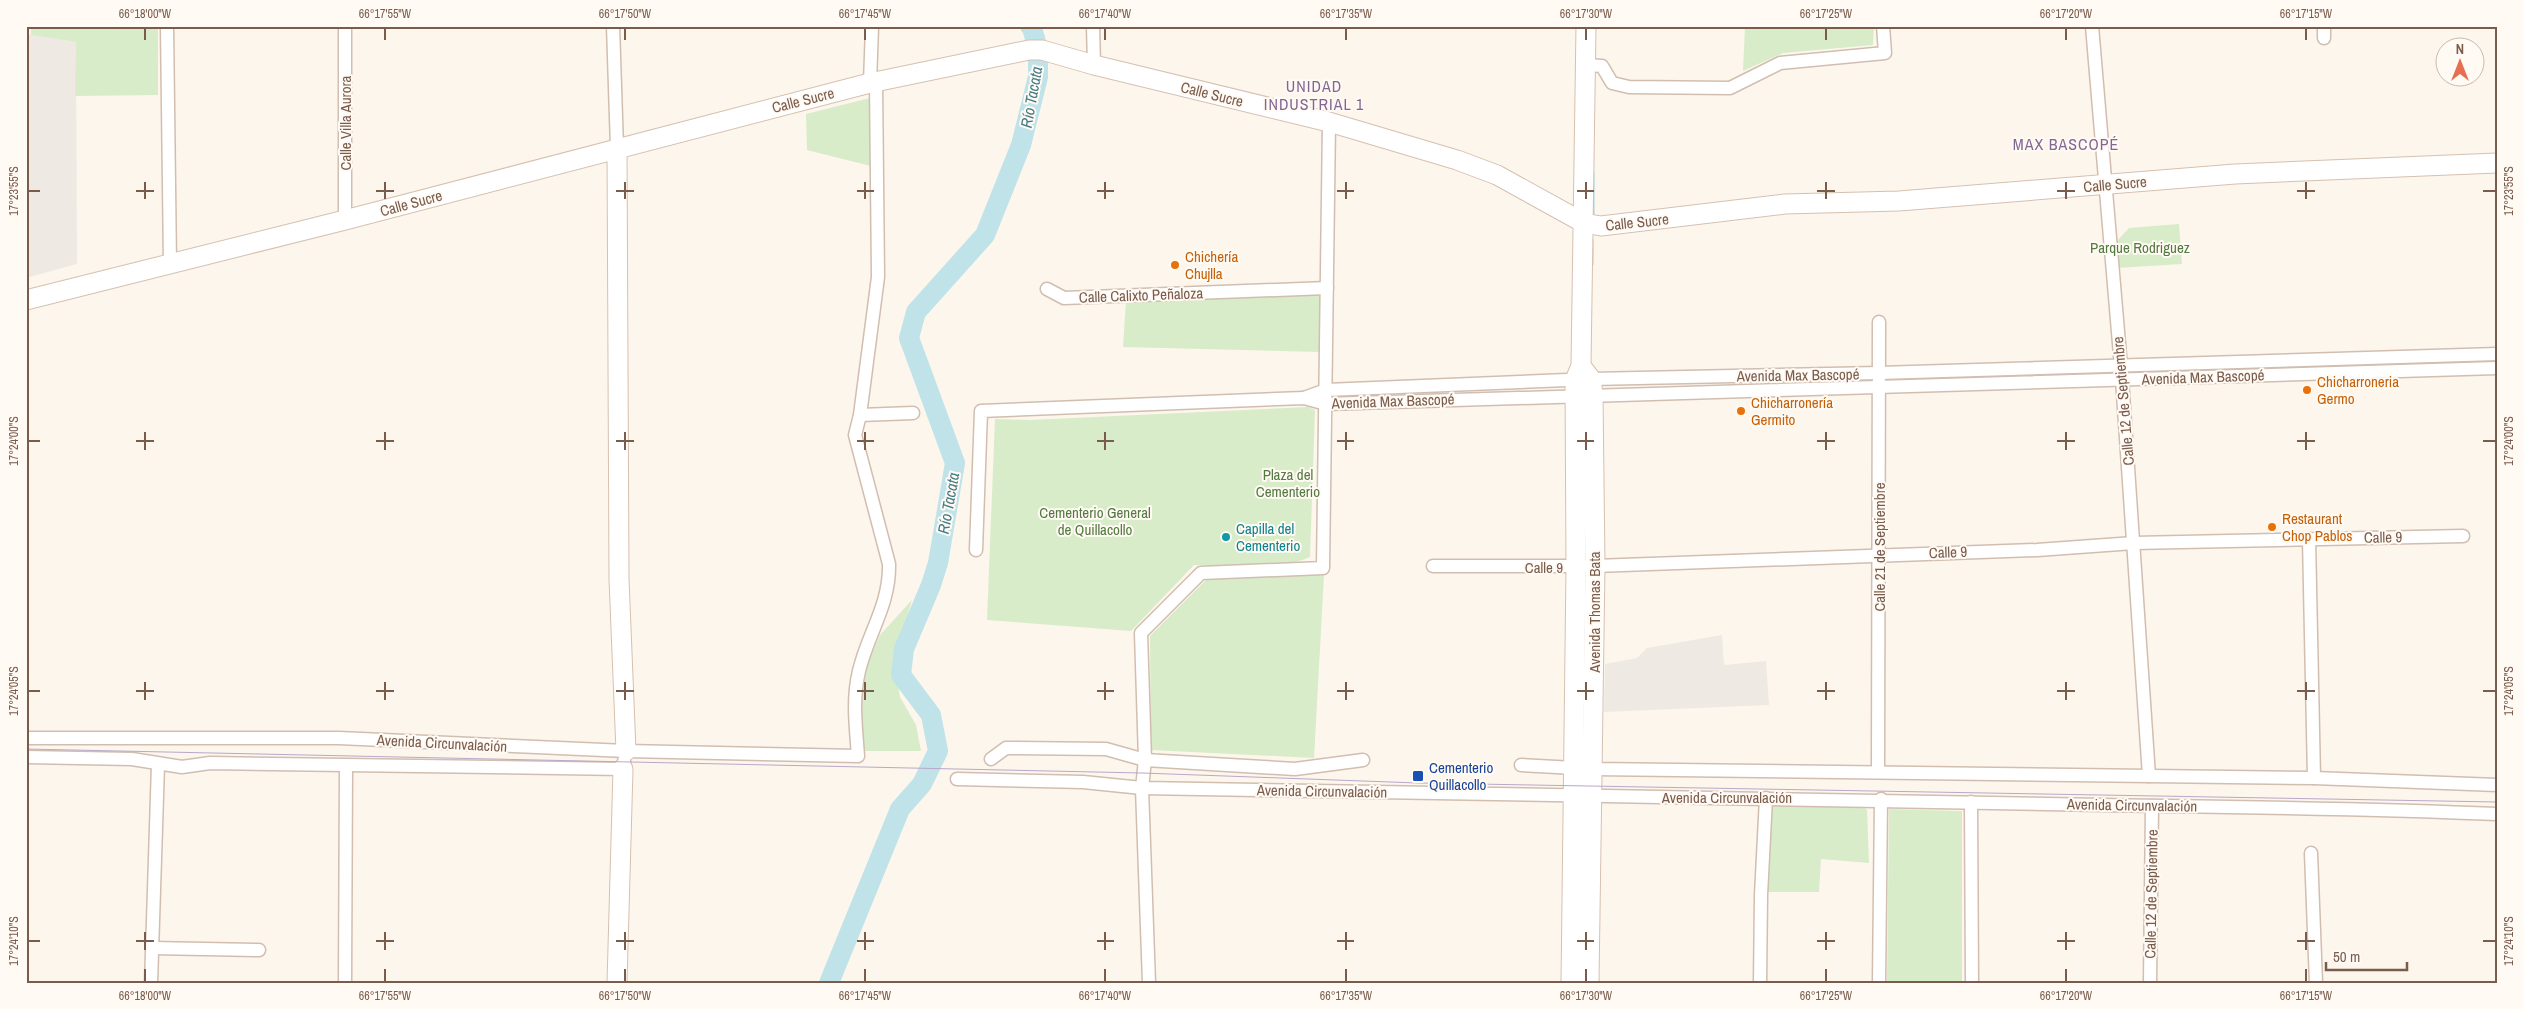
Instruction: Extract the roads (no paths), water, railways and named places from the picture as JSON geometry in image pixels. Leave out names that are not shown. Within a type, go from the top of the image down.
[{"type":"main road","name":"Avenida Thomas Bata","points":[[1571,983],[1576,567],[1583,383],[1586,26]]},
{"type":"main road","name":"Calle Sucre","points":[[26,300],[345,220],[873,82],[1035,50],[1329,122],[1458,160],[1497,175],[1584,223],[1602,226],[1786,204],[1898,201],[2235,174],[2497,163]]},
{"type":"main road","points":[[617,148],[620,579],[624,760],[617,983]]},
{"type":"main road","name":"Avenida Thomas Bata","points":[[1583,383],[1595,566],[1589,983]]},
{"type":"street","points":[[167,26],[170,265]]},
{"type":"street","name":"Calle Villa Aurora","points":[[345,26],[345,220]]},
{"type":"street","points":[[613,26],[617,148]]},
{"type":"street","points":[[872,26],[878,277],[860,415],[912,413]]},
{"type":"street","points":[[1093,26],[1094,65]]},
{"type":"street","points":[[1586,65],[1602,66],[1612,83],[1629,87],[1730,88],[1780,63],[1885,53],[1883,26]]},
{"type":"street","name":"Calle 12 de Septiembre","points":[[2092,26],[2122,379],[2149,776]]},
{"type":"street","points":[[1149,983],[1142,788],[1145,760],[1141,633],[1201,573],[1323,568],[1329,122]]},
{"type":"street","name":"Calle Calixto Peñaloza","points":[[1047,290],[1064,298],[1327,288]]},
{"type":"street","name":"Calle 21 de Septiembre","points":[[1878,772],[1879,322]]},
{"type":"street","name":"Avenida Max Bascopé","points":[[1304,398],[1326,390],[2497,354]]},
{"type":"street","name":"Avenida Max Bascopé","points":[[1304,398],[1326,404],[1583,383],[1878,388],[2497,368]]},
{"type":"street","points":[[976,550],[981,410],[1304,398]]},
{"type":"street","name":"Avenida Circunvalación","points":[[26,757],[132,759],[182,767],[210,764],[346,766],[858,756],[854,706],[859,671],[890,585],[889,564],[856,435],[860,415]]},
{"type":"street","name":"Calle 9","points":[[1433,566],[1576,567],[1879,554],[2037,550],[2134,543],[2463,536]]},
{"type":"street","points":[[2310,538],[2314,778]]},
{"type":"street","name":"Avenida Circunvalación","points":[[26,738],[339,738],[624,760]]},
{"type":"street","name":"Avenida Circunvalación","points":[[991,759],[1006,748],[1016,748],[1106,749],[1145,760],[1295,769],[1363,760]]},
{"type":"street","points":[[151,983],[158,764]]},
{"type":"street","name":"Avenida Circunvalación","points":[[1521,765],[1593,769],[2314,778],[2497,785]]},
{"type":"street","points":[[345,983],[346,766]]},
{"type":"street","name":"Avenida Circunvalación","points":[[958,779],[1083,782],[1142,788],[1572,796],[1880,799],[2152,806],[2385,809],[2497,814]]},
{"type":"street","points":[[1760,983],[1761,895],[1766,798]]},
{"type":"street","points":[[1879,983],[1880,799]]},
{"type":"street","points":[[1971,802],[1972,983]]},
{"type":"street","name":"Calle 12 de Septiembre","points":[[2150,983],[2152,806]]},
{"type":"street","points":[[2311,853],[2316,983]]},
{"type":"street","points":[[152,948],[259,950]]},
{"type":"waterway","name":"Río Tacata","points":[[829,983],[900,809],[922,784],[938,751],[931,715],[901,675],[904,649],[931,585],[938,563],[955,463],[909,338],[916,312],[985,235],[1021,145],[1038,77],[1038,49],[1030,26]]},
{"type":"waterway","points":[[1593,173],[1593,214]]},
{"type":"waterway","points":[[1592,240],[1592,264]]},
{"type":"tram line","points":[[26,749],[1142,773],[1418,783],[2497,802]]},
{"type":"place","name":"Chichería Chujlla","points":[[1175,265]]},
{"type":"place","name":"Chicharroneria Germo","points":[[2307,390]]},
{"type":"place","name":"Chicharronería Germito","points":[[1741,411]]},
{"type":"place","name":"Restaurant Chop Pablos","points":[[2272,527]]},
{"type":"place","name":"Capilla del Cementerio","points":[[1226,537]]},
{"type":"place","name":"Cementerio Quillacollo","points":[[1418,776]]},
{"type":"district","name":"UNIDAD INDUSTRIAL 1","points":[[1314,95]]},
{"type":"district","name":"MAX BASCOPÉ","points":[[2066,144]]},
{"type":"park label","name":"Parque Rodriguez","points":[[2140,247]]},
{"type":"park label","name":"Plaza del Cementerio","points":[[1288,482]]},
{"type":"park label","name":"Cementerio General de Quillacollo","points":[[1095,520]]}]
